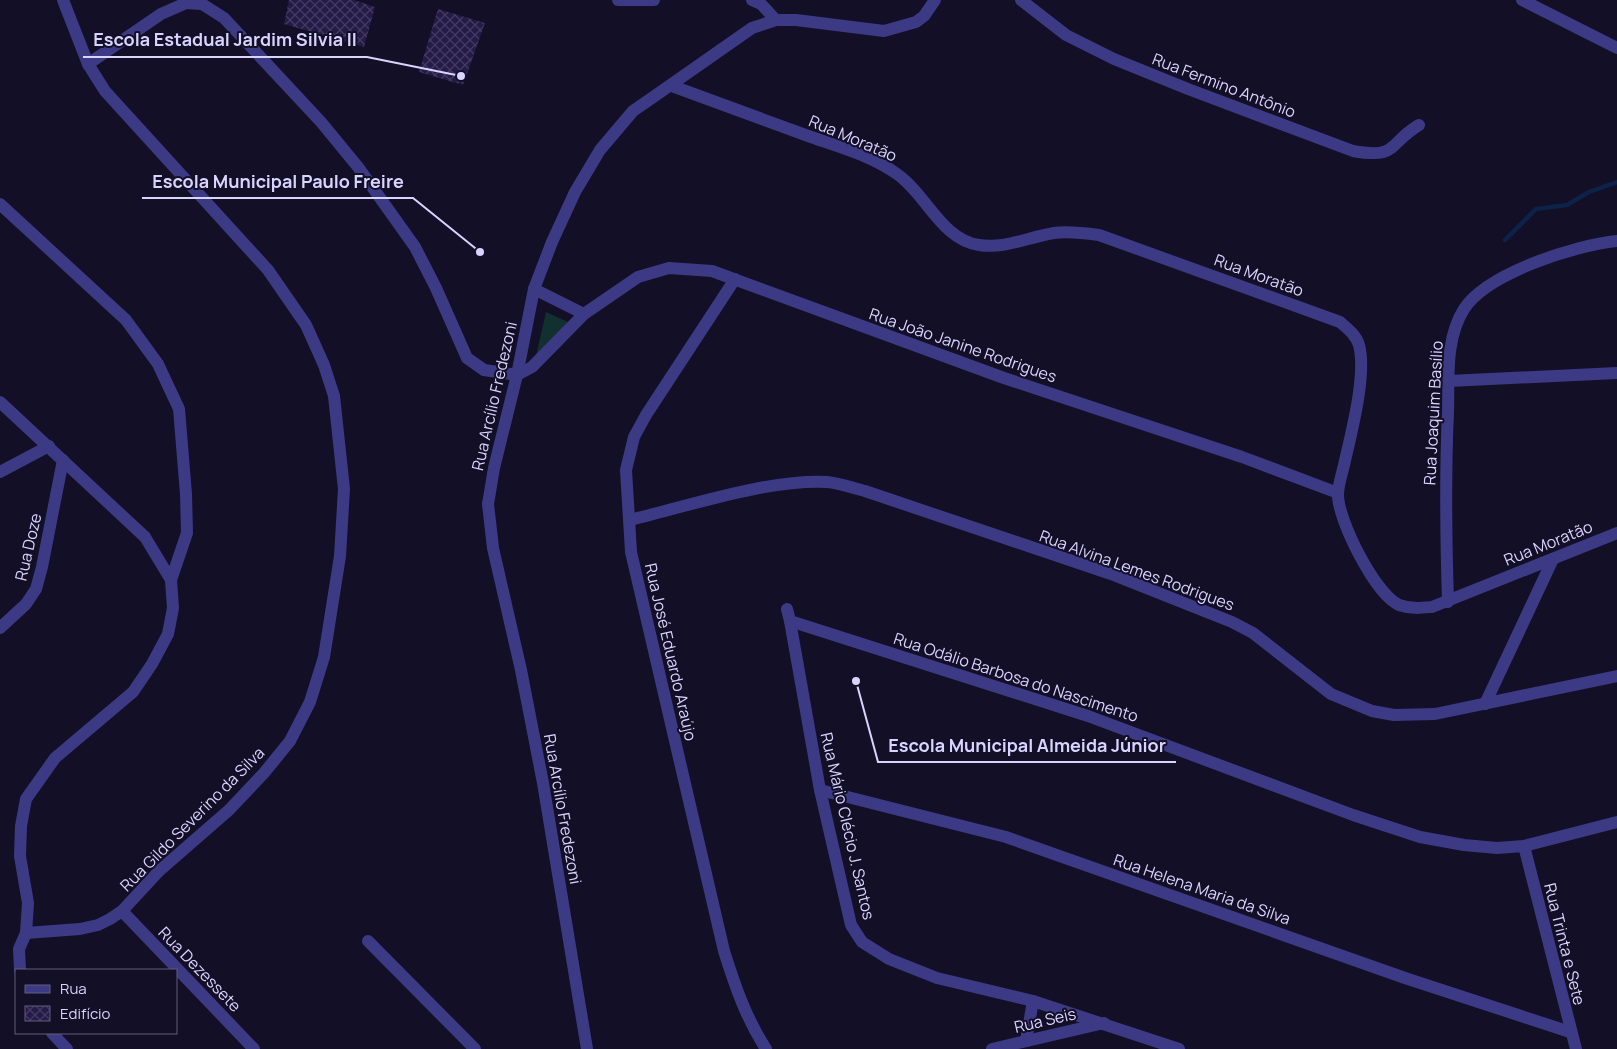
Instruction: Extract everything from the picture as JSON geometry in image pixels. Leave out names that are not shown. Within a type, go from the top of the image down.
[{"type":"street","name":"Rua Gildo Severino da Silva","points":[[26,933],[98,925],[122,912],[159,871],[229,810],[290,742],[310,702],[324,657],[340,556],[344,489],[334,396],[324,365],[306,325],[268,270],[133,124],[105,91],[88,64],[63,0]]},
{"type":"street","points":[[618,0],[654,0]]},
{"type":"street","points":[[752,0],[761,4],[776,20]]},
{"type":"street","name":"Rua Arcílio Fredezoni","points":[[587,1049],[543,783],[491,531],[488,504],[494,468],[517,375],[534,289],[575,192],[600,150],[632,111],[672,86],[752,28],[776,20],[796,20],[884,31],[916,22],[924,16],[935,0]]},
{"type":"street","name":"Rua Fermino Antônio","points":[[1021,0],[1066,35],[1114,59],[1353,151],[1371,154],[1388,152],[1398,145],[1402,135],[1419,125]]},
{"type":"street","points":[[1522,0],[1617,48]]},
{"type":"street","points":[[88,64],[162,14],[186,3],[202,4],[224,18],[321,122],[358,167],[399,223],[436,288],[467,358],[484,370],[517,375]]},
{"type":"street","name":"Rua Moratão","points":[[672,86],[864,156],[898,174],[919,195],[944,225],[961,239],[979,245],[1013,243],[1053,233],[1078,232],[1099,235],[1340,322],[1351,332],[1358,344],[1362,362],[1355,410],[1338,493],[1339,508],[1365,567],[1383,594],[1398,604],[1414,609],[1432,607],[1448,602],[1617,533]]},
{"type":"street","points":[[0,204],[126,320],[158,364],[179,409],[183,441],[187,533],[171,580],[173,608],[168,634],[152,664],[133,692],[56,758],[26,799],[21,826],[20,856],[28,903],[26,933],[19,949],[20,969]]},
{"type":"street","name":"Rua Joaquim Basílio","points":[[1448,602],[1444,493],[1450,355],[1455,327],[1465,308],[1486,288],[1506,276],[1547,259],[1595,243],[1617,241]]},
{"type":"street","name":"Rua João Janine Rodrigues","points":[[517,375],[538,362],[584,314],[638,277],[669,268],[712,271],[1004,378],[1242,457],[1338,493]]},
{"type":"street","name":"Rua José Eduardo Araújo","points":[[735,279],[646,415],[634,438],[626,470],[631,552],[724,952],[739,997],[754,1031],[766,1049]]},
{"type":"street","points":[[534,289],[584,314]]},
{"type":"street","points":[[1449,381],[1617,373]]},
{"type":"street","points":[[0,402],[145,537],[171,580]]},
{"type":"street","points":[[0,472],[49,446]]},
{"type":"street","name":"Rua Doze","points":[[0,628],[26,604],[36,589],[64,460]]},
{"type":"street","name":"Rua Alvina Lemes Rodrigues","points":[[630,520],[770,487],[807,482],[830,482],[864,491],[1111,574],[1214,614],[1253,633],[1331,694],[1372,711],[1394,715],[1435,714],[1616,679]]},
{"type":"street","points":[[1485,704],[1553,559]]},
{"type":"street","name":"Rua Mário Clécio J. Santos","points":[[788,615],[820,790],[852,925],[862,942],[889,959],[938,978],[1034,1001],[1179,1049]]},
{"type":"street","name":"Rua Odálio Barbosa do Nascimento","points":[[788,615],[1088,716],[1353,815],[1420,837],[1464,845],[1498,848],[1524,846],[1617,822]]},
{"type":"street","name":"Rua Helena Maria da Silva","points":[[820,790],[1006,837],[1405,978],[1570,1032]]},
{"type":"street","name":"Rua Trinta e Sete","points":[[1524,846],[1570,1032],[1576,1049]]},
{"type":"street","name":"Rua Dezessete","points":[[122,912],[177,969]]},
{"type":"street","points":[[368,941],[475,1049]]},
{"type":"street","name":"Rua Dezessete","points":[[178,970],[254,1049]]},
{"type":"street","points":[[1026,1042],[1034,1001]]},
{"type":"street","name":"Rua Seis","points":[[992,1049],[1104,1023]]},
{"type":"street","points":[[53,1034],[67,1049]]},
{"type":"green space","points":[[546,312],[568,322],[536,356]]},
{"type":"building","points":[[289,0],[354,0],[375,7],[364,47],[284,24]]},
{"type":"building","points":[[438,9],[485,23],[463,85],[419,72]]},
{"type":"waterway","points":[[1505,240],[1536,209],[1567,205],[1589,192],[1617,182]]},
{"type":"place","name":"Escola Estadual Jardim Silvia II","points":[[461,76]]},
{"type":"place","name":"Escola Municipal Paulo Freire","points":[[480,252]]},
{"type":"place","name":"Escola Municipal Almeida Júnior","points":[[856,681]]}]
